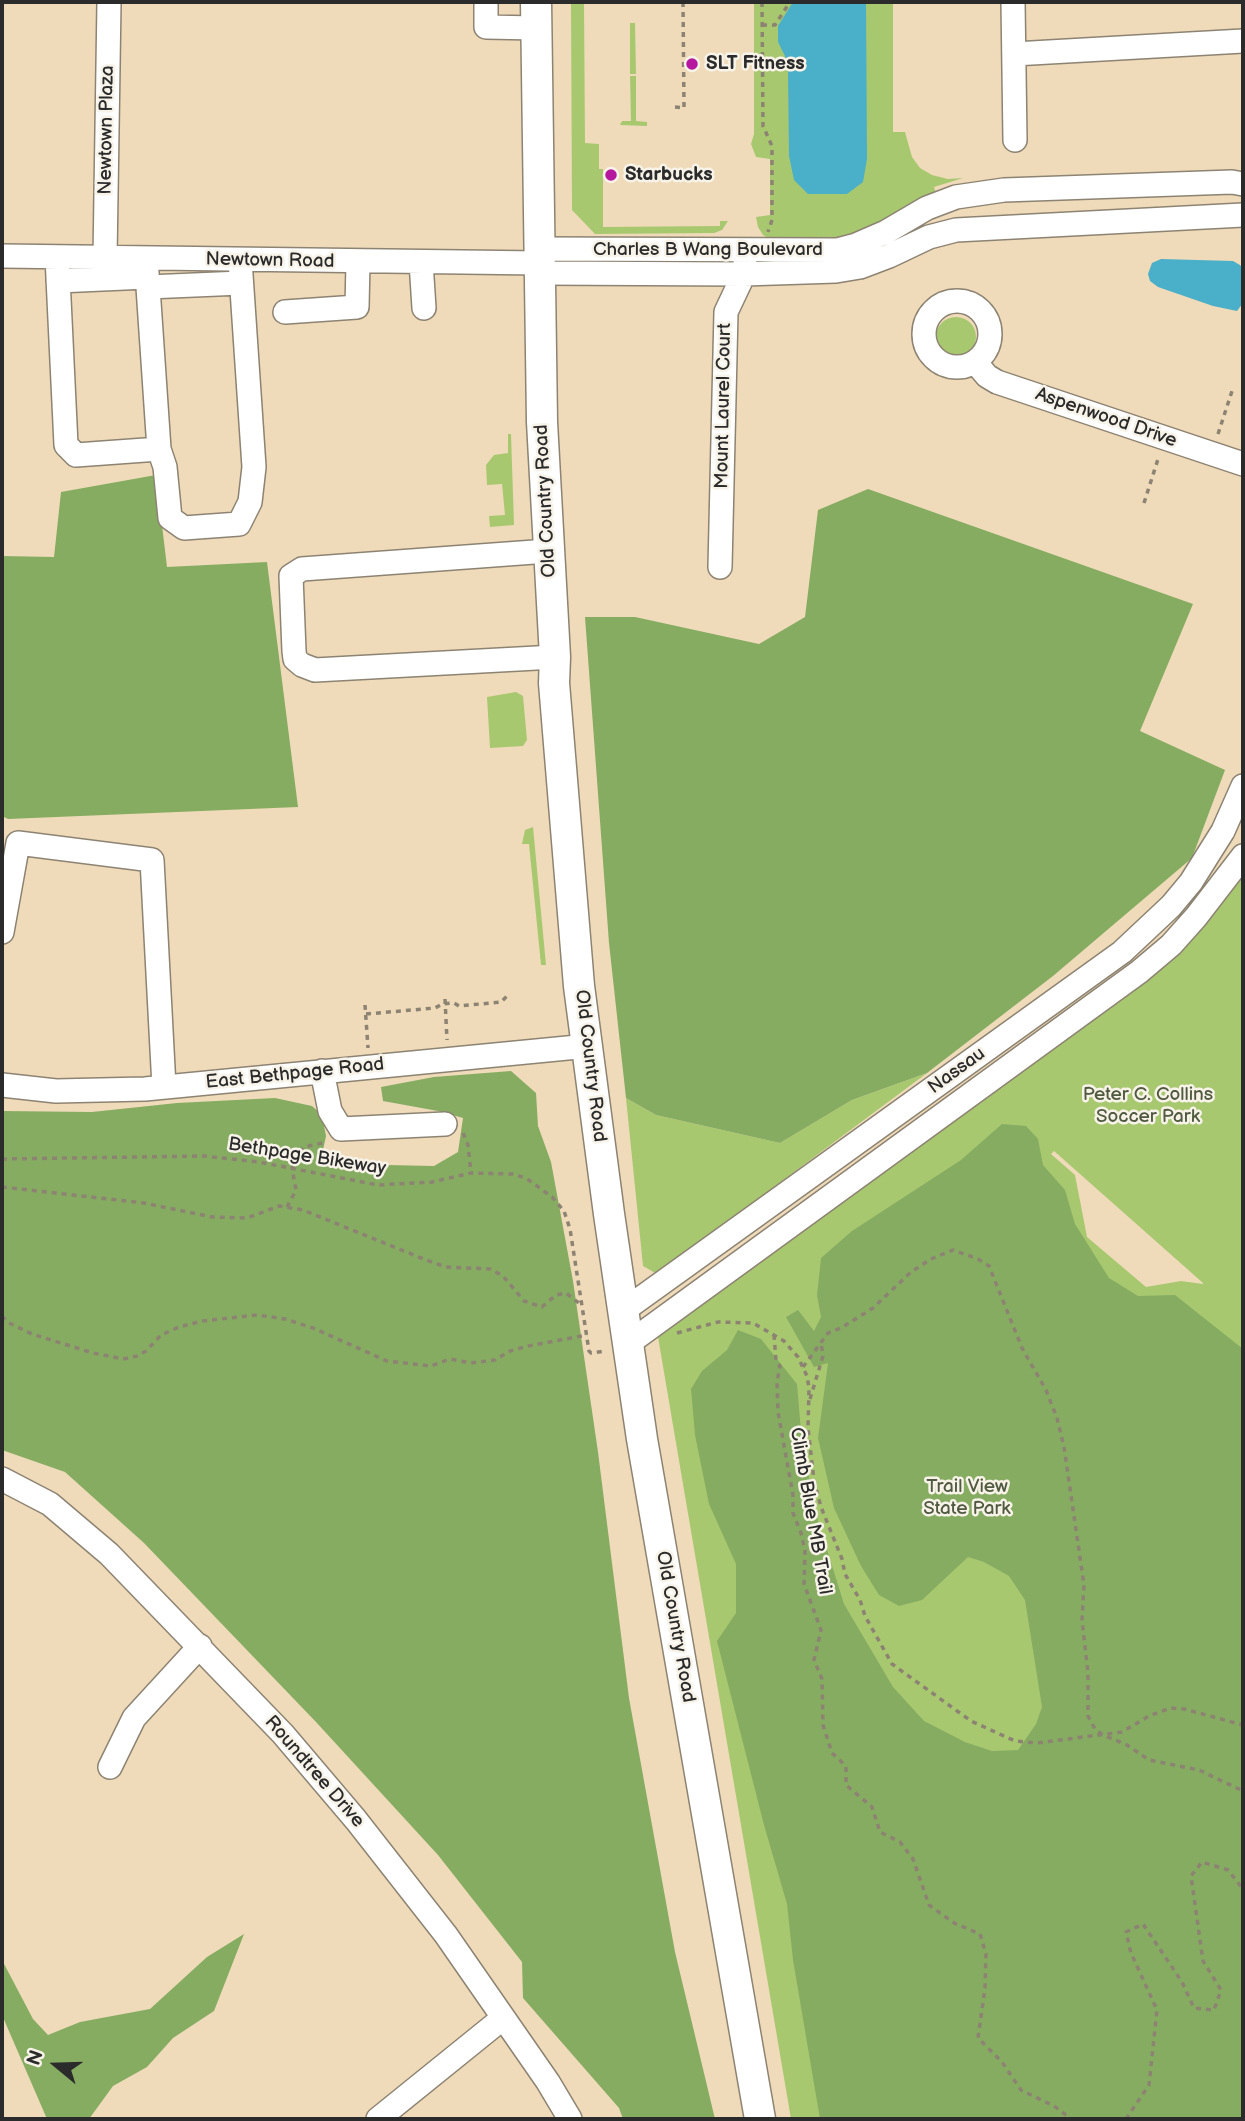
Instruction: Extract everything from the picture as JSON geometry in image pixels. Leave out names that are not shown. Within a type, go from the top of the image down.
[{"type":"main road","name":"Old Country Road","points":[[536,15],[541,382],[555,657],[554,683],[579,986],[623,1311],[615,1347],[642,1439],[760,2119]]},
{"type":"street","name":"Newtown Plaza","points":[[105,258],[108,2]]},
{"type":"street","points":[[486,2],[486,27],[536,15]]},
{"type":"street","points":[[1013,2],[1015,140]]},
{"type":"street","points":[[1014,54],[1243,41]]},
{"type":"street","points":[[1238,215],[1239,180]]},
{"type":"street","name":"Charles B Wang Boulevard","points":[[539,262],[745,249],[836,250],[886,232],[927,208],[956,197],[1004,190],[1239,180]]},
{"type":"street","name":"Charles B Wang Boulevard","points":[[539,262],[744,274],[813,273],[860,267],[889,257],[929,237],[956,230],[1238,215]]},
{"type":"street","name":"Mount Laurel Court","points":[[720,567],[726,312],[744,274],[745,249]]},
{"type":"street","name":"Newtown Road","points":[[2,256],[105,258],[147,274],[358,263],[539,262]]},
{"type":"street","points":[[57,257],[66,445],[76,455],[159,449]]},
{"type":"street","points":[[421,262],[424,309]]},
{"type":"street","points":[[285,312],[357,307],[358,263]]},
{"type":"street","points":[[58,281],[147,274],[159,449],[165,467],[170,518],[184,528],[239,524],[250,502],[254,467],[240,271]]},
{"type":"street","name":"Aspenwood Drive","points":[[975,362],[987,376],[997,382],[1243,464]]},
{"type":"street","points":[[548,551],[302,569],[292,576],[294,651],[295,659],[315,670],[555,657]]},
{"type":"street","name":"Nassau","points":[[623,1311],[1122,952],[1171,906],[1191,882],[1223,831],[1243,786]]},
{"type":"street","points":[[2,932],[19,843],[152,860],[164,1087]]},
{"type":"street","points":[[615,1347],[1139,972],[1179,936],[1243,856]]},
{"type":"street","name":"East Bethpage Road","points":[[2,1085],[56,1091],[164,1087],[589,1046]]},
{"type":"street","points":[[322,1072],[330,1111],[341,1129],[445,1124]]},
{"type":"street","name":"Roundtree Drive","points":[[2,1479],[50,1504],[109,1554],[283,1734],[356,1820],[446,1935],[570,2119]]},
{"type":"street","points":[[110,1767],[134,1718],[200,1646]]},
{"type":"street","points":[[378,2119],[503,2018]]},
{"type":"path","points":[[675,107],[684,108],[684,2]]},
{"type":"path","points":[[762,2],[763,126],[772,146],[772,220],[767,235]]},
{"type":"path","points":[[762,25],[775,25],[787,10],[788,2]]},
{"type":"path","points":[[1218,434],[1233,388]]},
{"type":"path","points":[[1144,503],[1159,456]]},
{"type":"path","points":[[366,1014],[435,1008],[445,1001],[459,1006],[501,1002],[507,996]]},
{"type":"path","points":[[445,1001],[447,1045]]},
{"type":"path","points":[[365,1005],[368,1053]]},
{"type":"path","points":[[445,1124],[459,1125],[468,1145],[471,1173]]},
{"type":"path","points":[[287,1207],[296,1190],[292,1168],[297,1154],[304,1147],[332,1141],[341,1129]]},
{"type":"path","name":"Bethpage Bikeway","points":[[2,1159],[204,1156],[259,1161],[378,1185],[432,1182],[471,1173],[512,1174],[526,1178],[552,1197],[564,1212],[570,1229],[589,1351],[615,1347]]},
{"type":"path","points":[[2,1187],[144,1203],[212,1217],[247,1218],[279,1206],[303,1210],[446,1267],[490,1269],[503,1276],[524,1301],[542,1307],[556,1296],[566,1293],[582,1306]]},
{"type":"path","points":[[803,1367],[828,1333],[873,1308],[911,1272],[943,1253],[953,1250],[989,1266],[1022,1348],[1046,1390],[1058,1418],[1084,1585],[1082,1620],[1088,1673],[1088,1716],[1095,1729],[1103,1735],[1127,1745],[1149,1760],[1199,1770],[1243,1791]]},
{"type":"path","points":[[2,1316],[9,1323],[32,1334],[93,1353],[123,1359],[137,1356],[161,1335],[179,1327],[202,1321],[257,1315],[285,1319],[313,1328],[387,1361],[431,1366],[450,1359],[471,1363],[495,1360],[510,1351],[528,1346],[587,1335]]},
{"type":"path","points":[[676,1334],[718,1322],[753,1323],[790,1348],[803,1367],[809,1388],[808,1428],[814,1480],[821,1507],[842,1559],[845,1574],[860,1600],[879,1646],[892,1664],[971,1721],[1015,1741],[1037,1744],[1122,1732],[1149,1716],[1170,1708],[1184,1709],[1243,1725]]},
{"type":"path","name":"Climb Blue MB Trail","points":[[774,1335],[776,1361],[780,1366],[777,1382],[778,1412],[793,1494],[793,1513],[802,1533],[805,1551],[804,1584],[821,1630],[814,1660],[822,1679],[823,1725],[832,1753],[846,1766],[846,1785],[872,1807],[880,1832],[900,1842],[913,1859],[929,1905],[954,1923],[980,1934],[986,1954],[985,1988],[978,2038],[1002,2062],[1021,2090],[1054,2106],[1071,2119]]},
{"type":"path","points":[[809,1404],[823,1356],[821,1340]]},
{"type":"path","points":[[1126,2119],[1149,2085],[1157,2010],[1130,1953],[1126,1932],[1143,1924],[1182,1982],[1194,2008],[1214,2010],[1221,1990],[1203,1961],[1191,1876],[1202,1862],[1228,1870],[1243,1889]]},
{"type":"green space","points":[[571,2],[584,2],[585,143],[599,144],[599,169],[603,169],[603,227],[720,226],[720,221],[728,221],[722,230],[714,233],[595,234],[572,210]]},
{"type":"green space","points":[[754,2],[893,2],[893,132],[905,132],[912,157],[920,168],[932,175],[948,179],[963,178],[934,187],[936,193],[867,230],[851,235],[835,239],[771,240],[763,235],[756,217],[770,215],[770,159],[756,157],[751,144],[754,134]]},
{"type":"green space","points":[[630,23],[635,23],[636,74],[630,74]]},
{"type":"green space","points":[[630,76],[636,76],[636,121],[647,122],[647,126],[620,125],[622,121],[631,121]]},
{"type":"green space","points":[[956,317],[964,318],[970,323],[975,329],[975,345],[970,351],[964,356],[956,357],[948,356],[942,351],[937,345],[936,337],[937,329],[942,323],[948,318]]},
{"type":"green space","points":[[508,434],[511,434],[514,525],[490,527],[489,516],[505,515],[502,484],[487,485],[486,465],[494,455],[508,453]]},
{"type":"green space","points":[[156,475],[167,567],[267,562],[298,807],[8,819],[2,816],[2,556],[54,557],[61,492]]},
{"type":"green space","points":[[868,489],[1193,604],[1140,731],[1225,770],[1192,858],[1053,976],[927,1073],[852,1100],[780,1143],[656,1115],[626,1098],[609,943],[585,617],[635,617],[759,644],[805,617],[818,510]]},
{"type":"green space","points":[[516,692],[523,696],[527,740],[523,746],[490,748],[487,697]]},
{"type":"green space","points":[[533,827],[546,965],[541,965],[529,844],[522,844],[525,830]]},
{"type":"green space","name":"Trail View State Park","points":[[1243,874],[1243,2119],[791,2119],[658,1337],[662,1329],[749,1271],[1014,1073],[1115,1004],[1166,962]],"holes":[[[1054,1151],[1203,1283],[1181,1281],[1146,1287],[1087,1237],[1075,1175],[1051,1154]]]},
{"type":"green space","points":[[511,1071],[536,1093],[538,1126],[551,1162],[573,1281],[598,1452],[629,1698],[675,1952],[715,2119],[623,2119],[619,2108],[523,1998],[522,1962],[438,1855],[316,1722],[144,1543],[65,1472],[2,1450],[2,1111],[92,1112],[177,1103],[275,1098],[312,1106],[322,1115],[326,1136],[323,1150],[330,1153],[348,1160],[387,1165],[434,1166],[458,1152],[463,1118],[383,1101],[381,1087],[434,1077]]},
{"type":"green space","points":[[927,1073],[657,1274],[643,1266],[626,1098],[656,1115],[780,1143],[852,1100]]},
{"type":"green space","name":"Trail View State Park","points":[[1002,1124],[1026,1126],[1038,1139],[1043,1165],[1065,1190],[1075,1224],[1109,1278],[1138,1296],[1175,1295],[1243,1349],[1243,2119],[820,2119],[793,1960],[787,1904],[717,1641],[736,1613],[736,1564],[709,1504],[695,1435],[691,1389],[702,1371],[727,1350],[738,1330],[761,1339],[797,1384],[802,1443],[818,1521],[844,1604],[893,1687],[924,1721],[965,1742],[992,1751],[1018,1750],[1036,1724],[1042,1707],[1025,1600],[1009,1576],[984,1562],[968,1557],[922,1600],[899,1606],[879,1595],[861,1566],[834,1508],[818,1438],[828,1363],[814,1367],[786,1317],[798,1310],[814,1331],[821,1317],[817,1295],[821,1258],[852,1231],[961,1160]]},
{"type":"green space","points":[[244,1934],[214,2011],[173,2038],[147,2067],[113,2086],[89,2119],[47,2119],[2,2015],[2,1960],[33,2019],[48,2035],[80,2022],[150,2009],[207,1957]]},
{"type":"water","points":[[793,2],[866,2],[867,159],[863,182],[847,194],[808,194],[794,180],[789,156],[788,70],[778,42],[778,26]]},
{"type":"water","points":[[1161,259],[1233,261],[1243,268],[1243,303],[1237,311],[1213,306],[1158,287],[1150,281],[1148,274],[1152,263]]},
{"type":"place","name":"SLT Fitness","points":[[692,64]]},
{"type":"place","name":"Starbucks","points":[[611,175]]},
{"type":"park label","name":"Peter C. Collins Soccer Park","points":[[1148,1106]]}]
